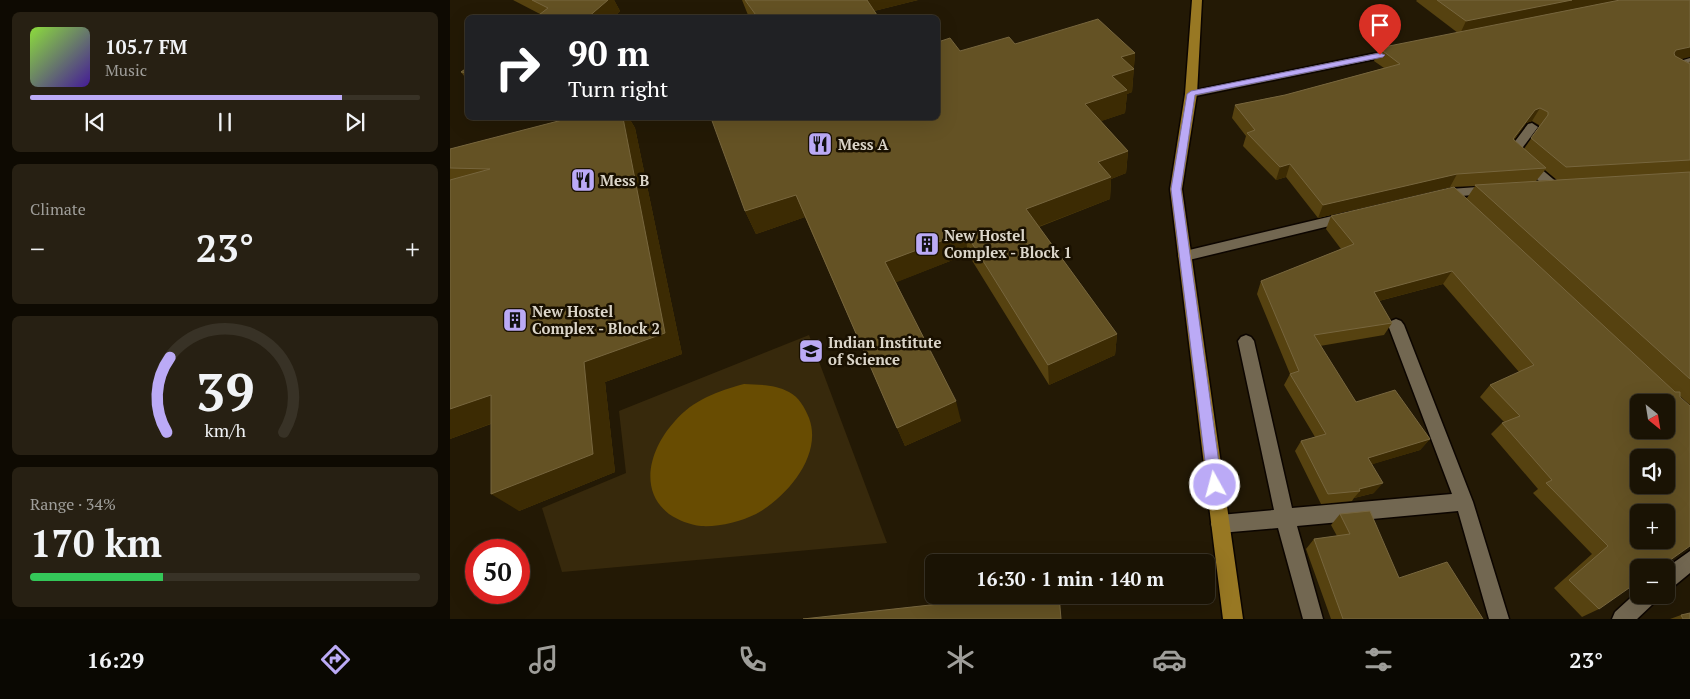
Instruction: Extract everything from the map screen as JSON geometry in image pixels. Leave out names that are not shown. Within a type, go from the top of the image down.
[{"type":"main road","points":[[1197,0],[1191,94],[1176,189],[1233,619]]},
{"type":"street","points":[[1191,94],[1404,50]]},
{"type":"street","points":[[1690,61],[1671,66],[1690,78]]},
{"type":"street","points":[[1532,127],[1512,152],[1559,187],[1535,188]]},
{"type":"street","points":[[1465,206],[1445,194],[1507,190]]},
{"type":"street","points":[[1185,256],[1365,213]]},
{"type":"street","points":[[1396,325],[1464,502],[1499,619]]},
{"type":"street","points":[[1246,341],[1285,518],[1313,619]]},
{"type":"street","points":[[1220,524],[1464,502]]},
{"type":"street","points":[[1675,573],[1690,561]]},
{"type":"street","points":[[1630,616],[1640,604]]},
{"type":"shaded area","points":[[809,335],[887,543],[562,572],[542,508],[626,473],[619,411]]},
{"type":"shaded area","points":[[744,384],[767,385],[778,388],[793,394],[799,400],[809,418],[812,432],[807,460],[790,486],[768,507],[756,514],[736,522],[715,526],[693,525],[684,522],[669,514],[659,504],[653,493],[651,468],[659,443],[675,421],[690,407],[715,393]]},
{"type":"building","points":[[532,0],[608,0],[590,15],[539,15],[548,8]]},
{"type":"building","points":[[745,0],[867,0],[877,15],[756,15]]},
{"type":"building","points":[[1437,0],[1572,0],[1466,21]]},
{"type":"building","points":[[1620,0],[1690,0],[1690,47],[1676,50],[1674,53],[1675,56],[1690,64],[1690,160],[1566,167],[1531,138],[1548,115],[1548,112],[1540,108],[1535,110],[1513,139],[1546,168],[1457,174],[1323,205],[1290,164],[1280,167],[1247,133],[1255,130],[1235,105],[1285,95],[1400,64],[1379,48]]},
{"type":"building","name":"New Hostel Complex - Block 1","points":[[1098,19],[1135,53],[1121,57],[1134,69],[1112,76],[1127,90],[1085,104],[1128,151],[1098,162],[1111,177],[1026,209],[1117,334],[1048,365],[965,232],[885,262],[956,401],[897,428],[796,195],[745,211],[712,120],[940,120],[940,41],[950,38],[960,51],[1009,37],[1015,44]]},
{"type":"building","name":"New Hostel Complex - Block 2","points":[[562,120],[623,120],[665,333],[584,362],[593,454],[491,494],[491,395],[450,409],[450,180],[490,169],[450,168],[450,149]]},
{"type":"building","points":[[1690,172],[1690,379],[1475,185]]},
{"type":"building","points":[[1454,187],[1675,392],[1680,392],[1680,397],[1690,406],[1690,546],[1672,559],[1630,559],[1630,587],[1599,609],[1569,580],[1608,546],[1546,483],[1552,480],[1502,423],[1520,416],[1490,385],[1534,365],[1452,271],[1374,292],[1392,323],[1314,335],[1356,402],[1395,390],[1430,439],[1368,458],[1383,483],[1359,489],[1360,491],[1328,494],[1301,441],[1326,434],[1290,374],[1299,371],[1261,281],[1354,244],[1331,216]]},
{"type":"building","points":[[1370,511],[1399,578],[1447,562],[1483,619],[1343,619],[1314,539],[1350,534],[1340,514]]},
{"type":"building","points":[[939,604],[1060,604],[1061,619],[803,619]]},
{"type":"building","points":[[1690,613],[1690,619],[1683,619],[1681,615]]},
{"type":"place","name":"Mess A","points":[[820,144]]},
{"type":"place","name":"Mess B","points":[[583,180]]},
{"type":"place","name":"New Hostel Complex - Block 1","points":[[927,244]]},
{"type":"place","name":"New Hostel Complex - Block 2","points":[[515,320]]},
{"type":"place","name":"Indian Institute of Science","points":[[811,351]]},
{"type":"route","points":[[1215,485],[1176,189],[1191,94],[1380,55]]}]
